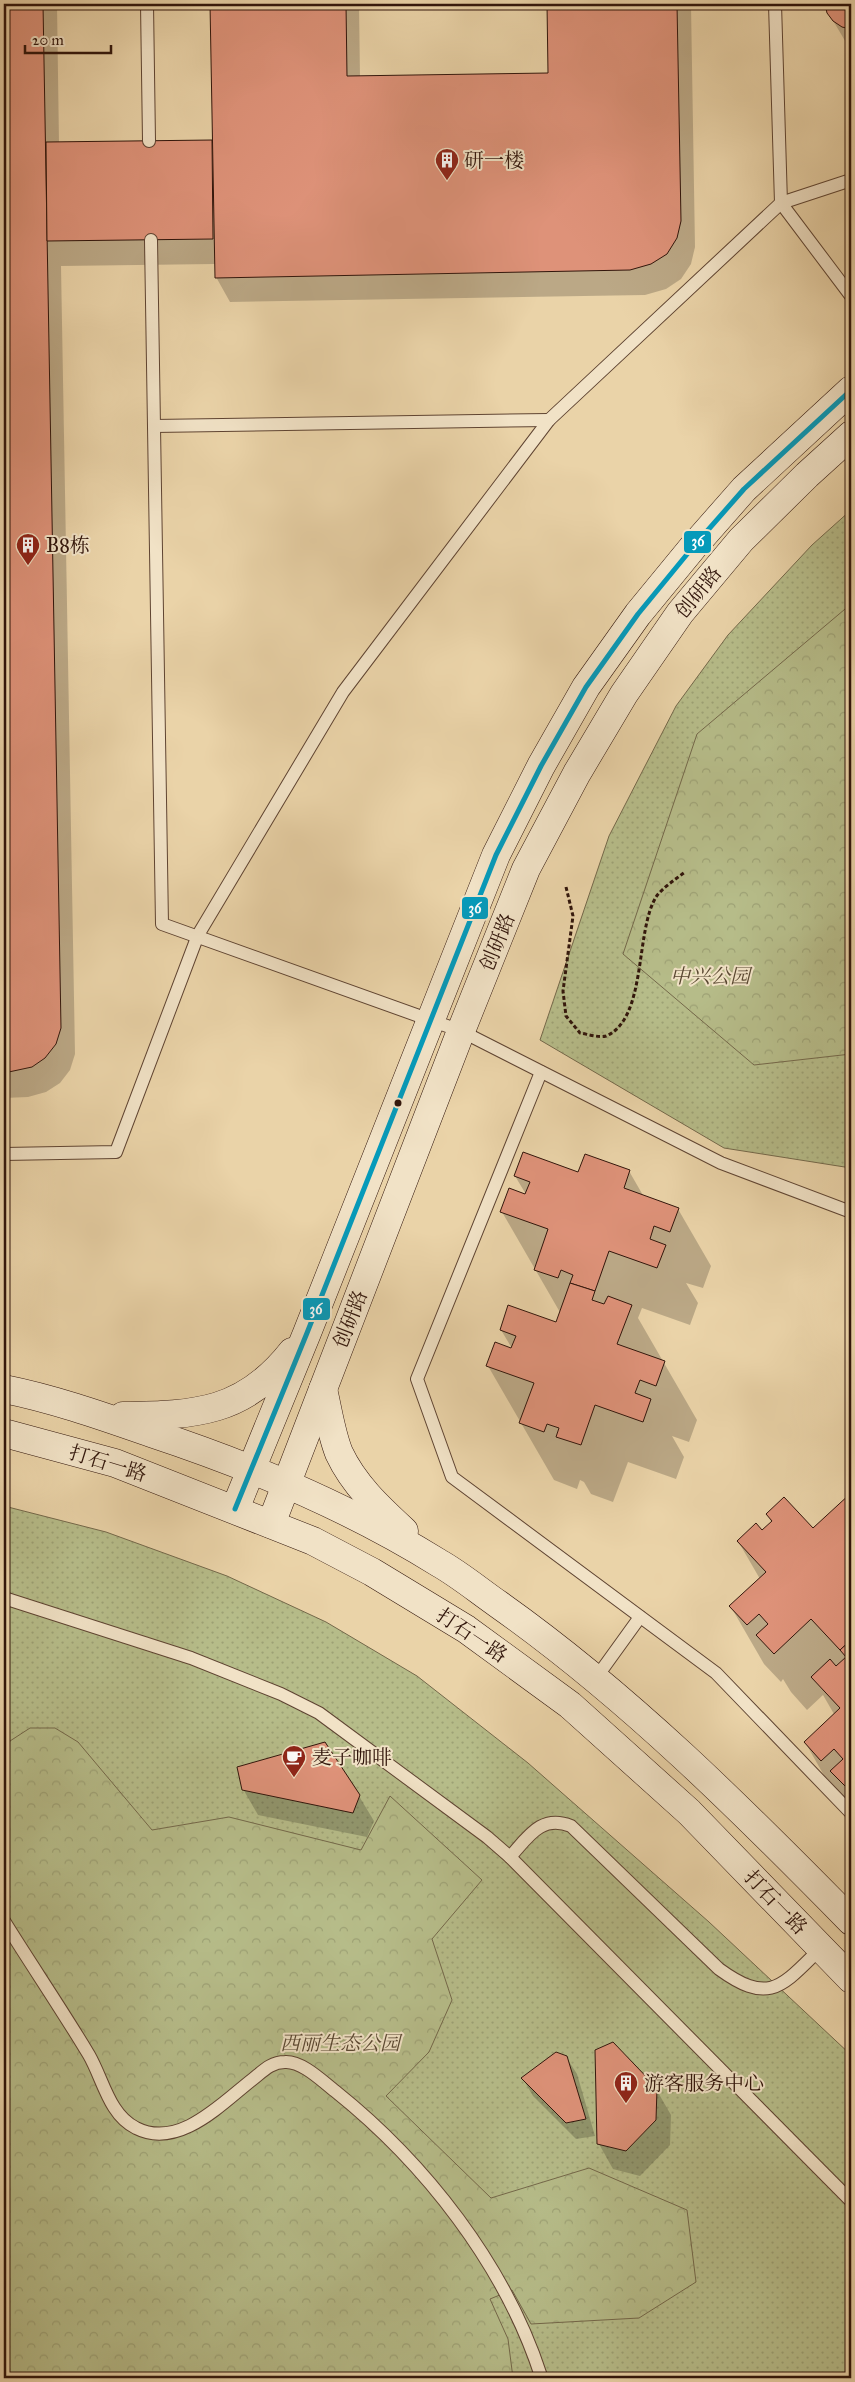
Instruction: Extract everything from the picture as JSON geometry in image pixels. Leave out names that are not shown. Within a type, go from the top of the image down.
[{"type":"main road","name":"创研路","points":[[235,1509],[307,1333],[496,855],[541,766],[586,687],[638,614],[692,547],[744,489],[851,390]]},
{"type":"main road","name":"创研路","points":[[271,1524],[461,1031],[526,869],[578,773],[624,694],[680,613],[741,540],[851,435]]},
{"type":"main road","points":[[100,1416],[180,1415],[206,1411],[239,1398],[277,1371],[307,1333]]},
{"type":"main road","points":[[323,1388],[339,1452],[353,1478],[373,1503],[441,1564]]},
{"type":"main road","name":"打石一路","points":[[4,1389],[33,1395],[100,1416],[250,1469],[383,1530],[441,1564],[540,1634],[596,1678],[732,1800],[851,1921]]},
{"type":"main road","name":"打石一路","points":[[4,1433],[115,1463],[313,1541],[466,1629],[570,1706],[689,1812],[851,1979]]},
{"type":"lane","points":[[147,4],[150,141]]},
{"type":"lane","points":[[775,4],[781,203],[851,296]]},
{"type":"lane","points":[[4,1154],[116,1152],[198,935],[343,692],[549,420],[781,203],[851,180]]},
{"type":"lane","points":[[151,240],[162,924],[198,935],[461,1031],[721,1163],[851,1212]]},
{"type":"lane","points":[[154,426],[549,420]]},
{"type":"lane","points":[[541,1072],[417,1379],[452,1477],[716,1673],[851,1813]]},
{"type":"lane","points":[[4,1598],[191,1658],[246,1679],[319,1713],[487,1837],[510,1857],[851,2201]]},
{"type":"lane","points":[[596,1678],[640,1617]]},
{"type":"lane","points":[[510,1857],[535,1829],[546,1823],[559,1821],[571,1826],[719,1969],[738,1982],[756,1989],[774,1988],[787,1982],[821,1948]]},
{"type":"lane","points":[[4,1921],[91,2057],[114,2106],[125,2121],[137,2129],[157,2133],[179,2131],[202,2119],[272,2064],[287,2062],[304,2068],[372,2123],[434,2190],[484,2258],[525,2331],[541,2376],[539,2378]]},
{"type":"path","points":[[566,887],[573,916],[563,991],[566,1016],[580,1034],[604,1037],[621,1027],[628,1010],[634,993],[647,921],[657,896],[685,872]]},
{"type":"green space","name":"中兴公园","points":[[851,510],[851,1168],[724,1148],[540,1040],[609,836],[676,706],[728,635],[812,545]]},
{"type":"green space","points":[[851,604],[851,1054],[754,1065],[623,954],[697,734]]},
{"type":"green space","name":"西丽生态公园","points":[[4,1506],[106,1532],[227,1576],[326,1622],[417,1676],[528,1763],[709,1922],[851,2055],[851,2378],[4,2378]]},
{"type":"green space","points":[[30,1728],[55,1728],[78,1742],[152,1830],[229,1817],[361,1850],[390,1796],[482,1880],[432,1939],[452,2000],[429,2052],[386,2096],[491,2198],[589,2168],[687,2210],[696,2282],[639,2318],[531,2324],[512,2290],[490,2299],[508,2339],[513,2378],[4,2378],[4,1754],[10,1741]]},
{"type":"building","name":"B8栋","points":[[4,4],[43,4],[61,1028],[56,1044],[45,1058],[32,1067],[4,1073]]},
{"type":"building","name":"研一楼","points":[[210,4],[346,4],[347,76],[548,73],[547,4],[677,4],[681,221],[677,238],[667,254],[651,264],[630,270],[215,278]]},
{"type":"building","points":[[825,4],[851,4],[851,29],[842,27],[833,21],[827,13]]},
{"type":"building","points":[[212,140],[213,239],[47,241],[46,142]]},
{"type":"building","points":[[523,1152],[578,1172],[585,1154],[630,1170],[624,1188],[679,1208],[670,1232],[654,1226],[650,1239],[666,1245],[657,1268],[609,1251],[595,1291],[570,1283],[573,1275],[561,1270],[558,1278],[534,1270],[548,1229],[500,1212],[509,1188],[525,1194],[530,1182],[514,1176]]},
{"type":"building","points":[[570,1283],[595,1291],[592,1300],[604,1304],[608,1296],[632,1305],[617,1344],[665,1361],[656,1386],[640,1380],[635,1393],[651,1399],[643,1422],[595,1405],[581,1445],[556,1437],[559,1428],[547,1424],[544,1432],[519,1423],[534,1383],[486,1366],[495,1342],[511,1348],[516,1336],[500,1330],[508,1305],[556,1322]]},
{"type":"building","points":[[851,1493],[851,1640],[840,1650],[811,1619],[774,1654],[756,1635],[768,1624],[759,1614],[747,1625],[729,1606],[766,1572],[737,1541],[756,1523],[762,1530],[772,1521],[766,1514],[784,1497],[813,1528]]},
{"type":"building","points":[[851,1640],[851,1786],[848,1789],[830,1771],[843,1759],[834,1749],[821,1761],[804,1742],[840,1708],[811,1677],[830,1659],[836,1666],[846,1657],[840,1650]]},
{"type":"building","name":"麦子咖啡","points":[[325,1742],[360,1795],[353,1813],[242,1790],[237,1767]]},
{"type":"building","name":"游客服务中心","points":[[613,2042],[657,2088],[656,2120],[626,2151],[597,2144],[595,2050]]},
{"type":"building","points":[[556,2052],[567,2056],[586,2119],[566,2123],[521,2078]]},
{"type":"transit line","name":"36","points":[[235,1509],[307,1333],[496,855],[541,766],[586,687],[638,614],[693,547],[744,489],[851,390]]},
{"type":"place","name":"研一楼","points":[[447,181]]},
{"type":"place","name":"B8栋","points":[[28,566]]},
{"type":"place","name":"麦子咖啡","points":[[294,1778]]},
{"type":"place","name":"游客服务中心","points":[[626,2104]]}]
